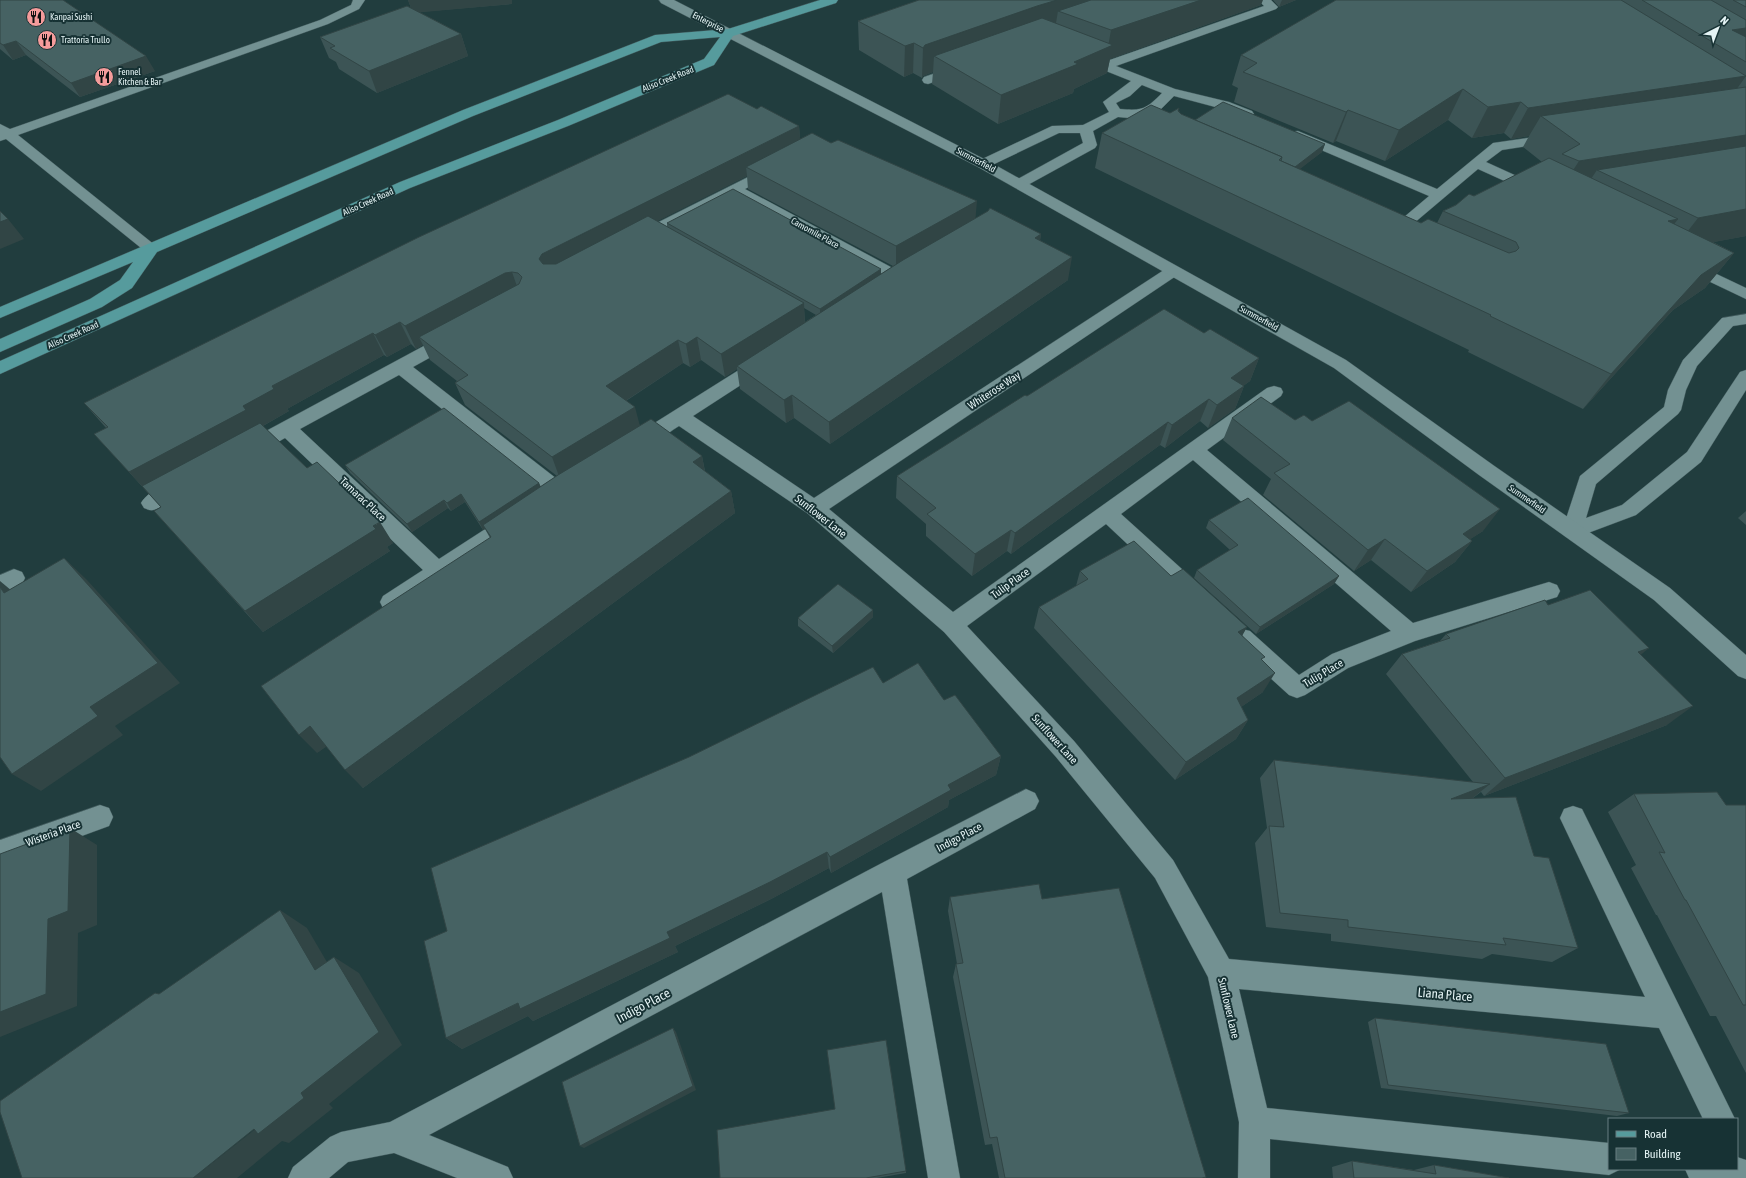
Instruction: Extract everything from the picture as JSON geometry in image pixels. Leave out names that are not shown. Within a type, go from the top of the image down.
[{"type":"main road","points":[[0,313],[468,113],[659,38],[729,33],[832,0]]},
{"type":"main road","name":"Aliso Creek Road","points":[[0,368],[405,185],[563,123],[709,62],[729,33]]},
{"type":"main road","points":[[0,346],[96,303],[126,284],[152,249]]},
{"type":"street","name":"Enterprise","points":[[665,0],[729,33]]},
{"type":"street","name":"Summerfield","points":[[729,33],[983,164],[1340,364],[1662,594],[1746,669]]},
{"type":"street","points":[[625,245],[660,234],[734,189],[788,161]]},
{"type":"street","name":"Camomile Place","points":[[734,189],[896,277]]},
{"type":"street","name":"Whiterose Way","points":[[814,508],[1173,271]]},
{"type":"street","points":[[233,458],[466,330]]},
{"type":"street","points":[[620,454],[780,352]]},
{"type":"street","points":[[372,615],[566,487],[400,366]]},
{"type":"street","name":"Tulip Place","points":[[952,625],[1274,392]]},
{"type":"street","name":"Sunflower Lane","points":[[680,417],[814,508],[952,625],[1065,749],[1164,869],[1221,973],[1255,1122],[1254,1178]]},
{"type":"street","name":"Tamarac Place","points":[[287,428],[438,571]]},
{"type":"street","points":[[1194,450],[1410,634]]},
{"type":"street","points":[[151,503],[198,476]]},
{"type":"street","points":[[1107,513],[1211,608]]},
{"type":"street","name":"Tulip Place","points":[[1228,624],[1297,688],[1340,661],[1410,634],[1549,591]]},
{"type":"street","name":"Indigo Place","points":[[304,1178],[341,1148],[394,1137],[1026,802]]},
{"type":"street","name":"Wisteria Place","points":[[2,847],[100,817]]},
{"type":"street","points":[[1573,818],[1718,1118]]},
{"type":"street","points":[[892,872],[944,1178]]},
{"type":"street","name":"Liana Place","points":[[1221,973],[1668,1014]]},
{"type":"street","points":[[1255,1122],[1608,1159]]},
{"type":"street","points":[[394,1137],[497,1178]]},
{"type":"street","points":[[1710,1170],[1738,1173]]},
{"type":"lane","points":[[3,133],[186,72],[324,22],[355,7],[359,0]]},
{"type":"lane","points":[[1259,119],[1224,105],[1171,92],[1101,64],[1272,7],[1264,0]]},
{"type":"lane","points":[[928,80],[972,64]]},
{"type":"lane","points":[[1116,113],[1109,102],[1125,93],[1140,80]]},
{"type":"lane","points":[[983,164],[1057,129],[1086,129],[1116,113],[1140,116],[1156,106],[1171,92]]},
{"type":"lane","points":[[1019,184],[1090,144],[1086,129]]},
{"type":"lane","points":[[1288,130],[1437,194]]},
{"type":"lane","points":[[3,133],[152,249]]},
{"type":"lane","points":[[1388,237],[1437,194],[1498,146],[1568,136]]},
{"type":"lane","points":[[1476,163],[1550,196]]},
{"type":"lane","points":[[1374,231],[1402,244]]},
{"type":"lane","points":[[1671,257],[1746,294]]},
{"type":"lane","points":[[1572,531],[1587,481],[1672,410],[1676,390],[1689,364],[1728,322],[1746,319]]},
{"type":"lane","points":[[1572,531],[1629,510],[1694,456],[1746,376]]},
{"type":"building","points":[[0,0],[63,0],[146,56],[71,83],[16,41],[3,45],[0,43]]},
{"type":"building","points":[[919,0],[1057,0],[925,45],[923,48],[914,43],[905,46],[858,21]]},
{"type":"building","points":[[1091,0],[1201,0],[1111,30],[1058,11]]},
{"type":"building","points":[[1336,0],[1621,0],[1746,76],[1528,108],[1521,102],[1488,107],[1463,89],[1399,130],[1348,110],[1346,112],[1243,72],[1257,63],[1241,55]]},
{"type":"building","points":[[1642,0],[1711,0],[1746,20],[1746,28],[1732,30],[1746,37],[1746,62]]},
{"type":"building","points":[[1733,0],[1746,0],[1746,7]]},
{"type":"building","points":[[407,6],[461,34],[369,71],[330,48],[335,46],[320,37]]},
{"type":"building","points":[[1042,18],[1113,45],[1074,62],[1078,64],[1001,95],[934,56]]},
{"type":"building","points":[[1746,87],[1746,135],[1579,161],[1562,154],[1580,144],[1541,116]]},
{"type":"building","points":[[728,94],[757,109],[761,106],[799,126],[542,254],[539,259],[543,264],[556,264],[648,216],[804,303],[721,354],[697,337],[686,344],[678,340],[606,386],[635,407],[552,457],[455,383],[468,375],[419,337],[519,284],[522,277],[518,273],[512,272],[505,273],[405,326],[400,322],[375,335],[373,333],[272,386],[274,389],[243,406],[246,410],[129,472],[94,434],[108,427],[84,403],[419,237]]},
{"type":"building","points":[[1223,102],[1325,144],[1295,167],[1281,161],[1282,157],[1195,120]]},
{"type":"building","points":[[1151,105],[1170,113],[1179,108],[1178,111],[1181,114],[1282,157],[1279,160],[1421,223],[1428,219],[1509,253],[1516,251],[1519,248],[1516,242],[1443,211],[1456,205],[1469,194],[1474,196],[1549,158],[1678,219],[1668,221],[1734,253],[1701,275],[1611,374],[1490,316],[1491,315],[1102,133]]},
{"type":"building","points":[[812,133],[831,143],[838,140],[977,201],[896,246],[746,167]]},
{"type":"building","points":[[1746,146],[1746,209],[1698,218],[1597,170]]},
{"type":"building","points":[[733,189],[881,269],[820,309],[667,223]]},
{"type":"building","points":[[990,208],[1041,234],[1035,238],[1072,257],[829,422],[792,395],[784,400],[737,366],[903,260],[988,211]]},
{"type":"building","points":[[0,211],[8,219],[0,222]]},
{"type":"building","points":[[1164,309],[1204,333],[1210,329],[1259,358],[1231,378],[1244,386],[1217,405],[1209,399],[1172,425],[1168,422],[1015,533],[1011,530],[975,554],[927,514],[936,508],[897,476],[1025,395],[1027,396]]},
{"type":"building","points":[[1261,397],[1295,420],[1304,415],[1312,421],[1349,401],[1500,509],[1463,534],[1472,541],[1427,571],[1385,539],[1368,550],[1274,473],[1290,464],[1232,418]]},
{"type":"building","points":[[444,408],[539,483],[479,522],[461,494],[447,503],[444,500],[407,524],[345,465]]},
{"type":"building","points":[[651,419],[702,456],[693,462],[731,491],[345,770],[310,726],[299,735],[261,686],[491,537],[483,525],[558,475]]},
{"type":"building","points":[[260,423],[307,468],[317,462],[380,522],[373,526],[376,529],[245,611],[154,511],[161,507],[142,486]]},
{"type":"building","points":[[1248,498],[1339,576],[1260,627],[1197,570],[1238,545],[1209,520]]},
{"type":"building","points":[[1134,541],[1171,576],[1183,569],[1247,627],[1238,632],[1265,657],[1261,659],[1275,673],[1237,698],[1248,720],[1186,762],[1039,607],[1088,579],[1080,571]]},
{"type":"building","points":[[64,558],[158,663],[90,707],[98,716],[12,774],[0,757],[0,587],[4,593]]},
{"type":"building","points":[[838,584],[873,610],[832,646],[798,618]]},
{"type":"building","points":[[1590,590],[1649,648],[1638,652],[1693,706],[1505,778],[1402,654],[1450,638],[1446,634],[1545,600],[1548,605]]},
{"type":"building","points":[[918,663],[944,700],[955,695],[1001,756],[948,785],[951,790],[830,857],[827,852],[770,882],[667,932],[670,938],[520,1009],[518,1003],[446,1038],[424,941],[447,931],[431,868],[689,757],[873,667],[883,683]]},
{"type":"building","points":[[1274,760],[1490,784],[1451,799],[1516,797],[1534,856],[1549,858],[1578,948],[1503,938],[1506,945],[1348,927],[1348,920],[1280,913],[1269,826],[1284,827]]},
{"type":"building","points":[[1717,792],[1726,805],[1746,805],[1746,1005],[1743,1005],[1659,852],[1665,853],[1634,794]]},
{"type":"building","points":[[70,828],[68,911],[48,919],[46,994],[0,1012],[0,854]]},
{"type":"building","points":[[1039,884],[1042,899],[1119,888],[1206,1177],[1005,1178],[997,1137],[990,1138],[966,1017],[956,964],[963,963],[950,897]]},
{"type":"building","points":[[280,910],[315,970],[334,957],[379,1032],[301,1093],[304,1098],[258,1134],[254,1129],[193,1178],[22,1178],[0,1112],[0,1101],[155,993],[159,994]]},
{"type":"building","points":[[1375,1018],[1606,1044],[1629,1113],[1388,1085]]},
{"type":"building","points":[[673,1028],[693,1086],[580,1146],[562,1082]]},
{"type":"building","points":[[886,1040],[906,1171],[866,1178],[720,1178],[717,1130],[835,1109],[827,1050]]},
{"type":"building","points":[[1352,1161],[1436,1174],[1434,1165],[1509,1178],[1354,1178]]},
{"type":"place","name":"Kanpai Sushi","points":[[36,17]]},
{"type":"place","name":"Trattoria Trullo","points":[[47,40]]},
{"type":"place","name":"Fennel Kitchen & Bar","points":[[104,77]]}]
